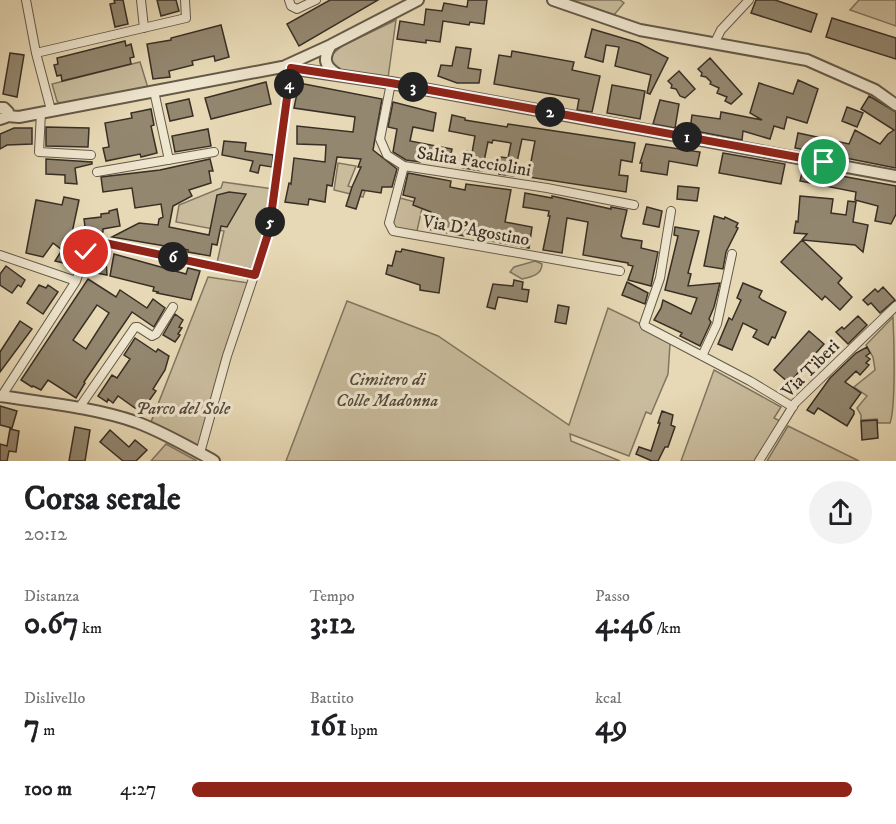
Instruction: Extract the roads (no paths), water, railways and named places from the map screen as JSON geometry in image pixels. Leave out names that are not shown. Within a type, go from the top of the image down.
[{"type":"street","points":[[26,0],[46,111],[39,152],[90,155]]},
{"type":"street","points":[[141,0],[144,28]]},
{"type":"street","points":[[36,53],[186,18],[185,0]]},
{"type":"street","points":[[289,0],[291,6],[297,9],[316,0]]},
{"type":"street","points":[[289,68],[418,0]]},
{"type":"street","points":[[553,0],[640,30],[807,60],[868,87],[896,105]]},
{"type":"street","points":[[714,44],[721,30],[749,0]]},
{"type":"street","points":[[331,45],[325,56],[325,62],[328,68],[338,74]]},
{"type":"street","points":[[200,453],[227,356],[269,231],[289,68]]},
{"type":"street","points":[[2,114],[19,117],[289,68],[391,83],[896,176]]},
{"type":"street","name":"Salita Facciolini","points":[[391,83],[380,139],[387,155],[404,166],[547,188],[634,205]]},
{"type":"street","points":[[154,91],[169,160]]},
{"type":"street","points":[[97,172],[214,152]]},
{"type":"street","name":"Via D'Agostino","points":[[404,166],[389,223],[393,231],[620,271]]},
{"type":"street","points":[[671,211],[660,278],[644,324],[648,329],[750,381],[793,407]]},
{"type":"street","points":[[214,461],[152,428],[111,415],[0,397],[76,280],[86,252],[92,247],[105,243],[255,275]]},
{"type":"street","points":[[702,356],[717,324],[732,254]]},
{"type":"street","points":[[0,255],[76,280]]},
{"type":"street","name":"Via Tiberi","points":[[759,461],[793,407],[896,306]]},
{"type":"street","points":[[79,408],[135,327],[152,336],[173,307]]},
{"type":"park label","name":"Cimitero di Colle Madonna","points":[[387,390]]},
{"type":"park label","name":"Parco del Sole","points":[[183,409]]}]
